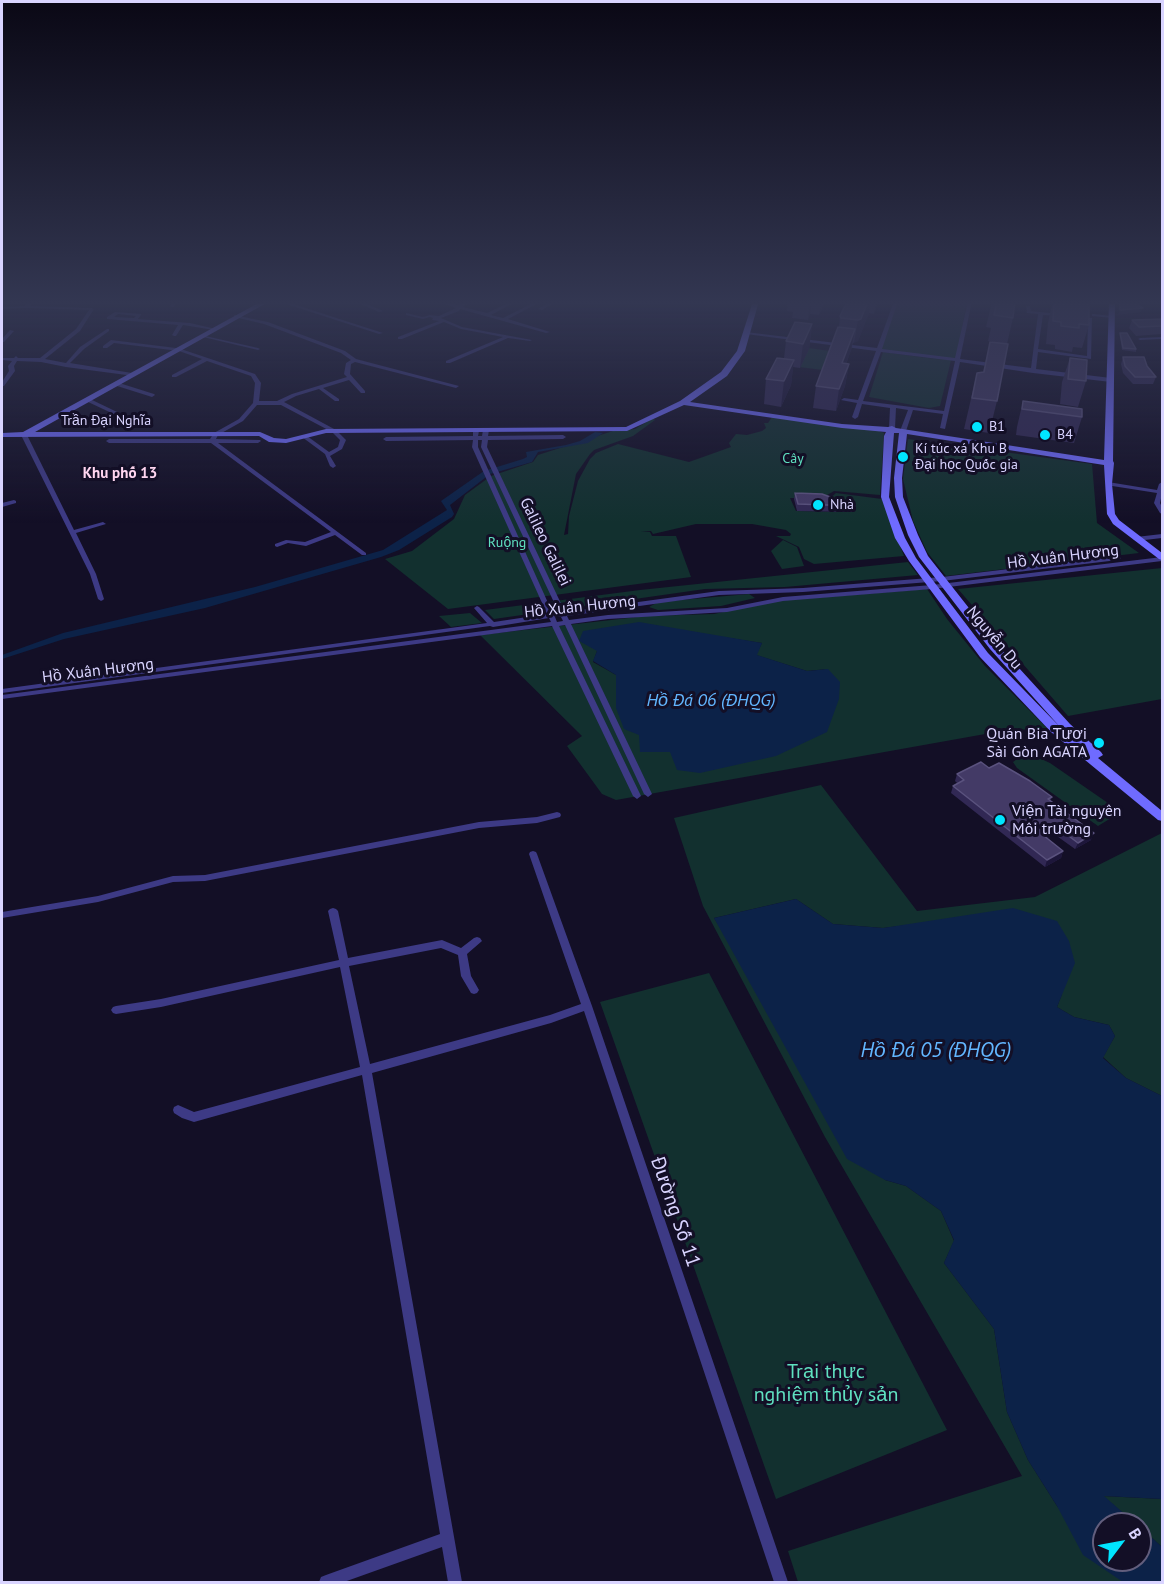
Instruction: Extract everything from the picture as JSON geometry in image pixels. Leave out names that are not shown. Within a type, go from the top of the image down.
[{"type":"street","points":[[2,441],[24,435],[132,375]]},
{"type":"street","points":[[214,437],[241,420],[256,403],[258,382],[253,375]]},
{"type":"street","points":[[349,375],[349,378],[363,392]]},
{"type":"street","points":[[413,375],[456,386]]},
{"type":"street","name":"Trần Đại Nghĩa","points":[[2,435],[214,437],[260,434],[272,440],[286,441],[326,431],[481,434],[627,429],[683,403],[723,375]]},
{"type":"street","points":[[855,417],[869,375]]},
{"type":"street","points":[[943,429],[954,375]]},
{"type":"street","points":[[1067,375],[1111,380]]},
{"type":"street","points":[[1111,375],[1108,483],[1111,514],[1116,522],[1161,557]]},
{"type":"street","points":[[278,403],[349,378]]},
{"type":"street","points":[[116,384],[152,395]]},
{"type":"street","points":[[319,387],[337,400]]},
{"type":"street","points":[[88,399],[137,423]]},
{"type":"street","points":[[844,400],[946,413]]},
{"type":"street","points":[[256,403],[278,403],[334,431],[344,440],[343,444],[328,454]]},
{"type":"street","points":[[683,403],[903,431],[1110,463]]},
{"type":"street","points":[[892,430],[893,407]]},
{"type":"street","points":[[903,431],[911,409]]},
{"type":"street","name":"Nguyễn Du","points":[[892,430],[888,436],[885,497],[900,538],[912,559],[984,655],[1060,728],[1162,817]]},
{"type":"street","name":"Nguyễn Du","points":[[903,431],[898,477],[899,497],[912,535],[924,557],[1060,728],[1162,806]]},
{"type":"street","points":[[386,439],[481,434],[563,437]]},
{"type":"street","name":"Galileo Galilei","points":[[481,434],[486,451],[567,618],[648,794]]},
{"type":"street","name":"Galileo Galilei","points":[[481,434],[477,452],[553,620],[637,796]]},
{"type":"street","points":[[24,435],[93,574],[101,599]]},
{"type":"street","points":[[214,437],[364,554]]},
{"type":"street","points":[[109,441],[214,437],[258,441]]},
{"type":"street","points":[[305,437],[328,454]]},
{"type":"street","points":[[477,452],[486,451]]},
{"type":"street","points":[[328,454],[326,457],[333,466]]},
{"type":"street","points":[[1108,483],[1162,487],[1157,503],[1162,512]]},
{"type":"street","points":[[2,505],[15,502]]},
{"type":"street","points":[[73,532],[103,524]]},
{"type":"street","points":[[277,545],[288,541],[306,544],[335,533]]},
{"type":"street","points":[[1136,539],[1162,536]]},
{"type":"street","points":[[912,559],[924,557]]},
{"type":"street","name":"Hồ Xuân Hương","points":[[2,691],[208,667],[567,618],[637,604],[719,594],[944,582],[1161,557]]},
{"type":"street","name":"Hồ Xuân Hương","points":[[567,618],[727,610],[764,603],[930,583]]},
{"type":"street","points":[[759,592],[764,603]]},
{"type":"street","points":[[637,604],[641,614]]},
{"type":"street","points":[[477,608],[493,625]]},
{"type":"street","name":"Hồ Xuân Hương","points":[[2,697],[493,625],[553,620]]},
{"type":"street","points":[[2,915],[109,897],[172,879],[205,878],[479,825],[537,820],[557,815]]},
{"type":"street","name":"Đường Số 11","points":[[533,854],[587,1006],[781,1582]]},
{"type":"street","points":[[333,911],[342,963],[366,1069],[454,1582]]},
{"type":"street","points":[[462,952],[477,941]]},
{"type":"street","points":[[116,1010],[161,1003],[342,963],[442,944],[462,952]]},
{"type":"street","points":[[462,952],[466,976],[474,990]]},
{"type":"street","points":[[178,1110],[194,1117],[551,1019],[587,1006]]},
{"type":"street","points":[[326,1582],[447,1538]]},
{"type":"green space","points":[[876,375],[947,375],[940,406],[929,408],[869,397]]},
{"type":"green space","points":[[772,417],[874,429],[884,433],[880,495],[834,491],[822,498],[790,498],[796,511],[849,512],[849,508],[828,500],[836,493],[882,499],[904,556],[814,564],[804,559],[799,547],[776,536],[790,536],[791,534],[786,530],[752,524],[696,524],[653,534],[651,531],[641,532],[650,532],[652,536],[676,536],[691,577],[448,609],[385,559],[412,551],[454,519],[465,495],[491,476],[533,462],[538,455],[613,431],[635,429],[653,418],[655,420],[633,436],[594,450],[590,454],[576,474],[564,535],[568,534],[569,516],[578,481],[590,459],[596,453],[618,444],[689,462],[731,447],[729,443],[736,434],[747,435],[762,431],[766,428],[764,423],[768,423]]},
{"type":"green space","points":[[908,439],[1092,464],[1097,523],[1139,553],[946,576],[927,552],[913,521],[903,479]]},
{"type":"green space","points":[[783,540],[797,547],[804,566],[782,569],[771,551]]},
{"type":"green space","points":[[908,562],[918,575],[785,587],[705,589],[494,619],[485,610],[640,590]]},
{"type":"green space","points":[[1162,568],[1162,699],[1068,716],[958,589]]},
{"type":"green space","points":[[927,589],[947,619],[985,666],[1047,728],[1002,731],[616,800],[602,794],[567,746],[582,736],[480,635],[646,616],[714,614],[774,601]],"holes":[[[702,634],[762,643],[756,655],[807,671],[828,669],[616,708],[616,675],[593,662],[597,651]]]},
{"type":"green space","points":[[749,594],[755,598],[721,606],[658,610],[649,607],[658,602]]},
{"type":"green space","points":[[470,613],[482,623],[451,627],[439,616]]},
{"type":"green space","points":[[1020,757],[1037,757],[1050,763],[1121,812],[1098,826],[1017,768],[1013,762]]},
{"type":"green space","points":[[821,785],[917,911],[1035,897],[1162,833],[1162,1096],[1126,1078],[1103,1057],[1115,1036],[1109,1025],[1074,1017],[1057,1007],[1062,994],[908,925],[883,928],[833,924],[796,899],[714,918],[885,1180],[906,1186],[941,1211],[954,1241],[944,1263],[994,1329],[1007,1412],[1028,1460],[1057,1506],[1092,1546],[1092,1572],[1114,1572],[1123,1582],[798,1582],[788,1551],[1022,1476],[825,1137],[703,906],[674,818]]},
{"type":"green space","name":"Trại thực nghiệm thủy sản","points":[[709,973],[947,1430],[776,1499],[600,1002]]},
{"type":"green space","points":[[1103,1496],[1162,1499],[1162,1547],[1152,1538],[1152,1512],[1122,1512]]},
{"type":"water","points":[[595,432],[603,433],[588,443],[538,452],[532,462],[490,474],[450,505],[454,514],[452,517],[399,550],[381,557],[205,608],[64,639],[2,659],[2,655],[63,633],[255,587],[383,550],[447,510],[441,501],[484,471],[523,459],[527,457],[526,452],[580,441]]},
{"type":"water","name":"Hồ Đá 06 (ĐHQG)","points":[[639,622],[762,643],[757,655],[807,671],[828,669],[840,682],[839,699],[827,732],[776,756],[700,773],[677,770],[670,752],[640,752],[639,735],[624,729],[616,708],[616,675],[593,661],[597,651],[579,641],[583,631]]},
{"type":"water","name":"Hồ Đá 05 (ĐHQG)","points":[[796,899],[833,924],[883,928],[1013,908],[1057,921],[1069,941],[1075,963],[1057,1007],[1074,1017],[1109,1025],[1115,1036],[1103,1058],[1126,1078],[1162,1096],[1162,1499],[1104,1496],[1122,1512],[1092,1512],[1092,1561],[1083,1555],[1057,1506],[1028,1460],[1007,1412],[994,1329],[944,1263],[954,1240],[941,1211],[906,1186],[885,1180],[847,1159],[714,918]]},
{"type":"water","name":"Hồ Đá 05 (ĐHQG)","points":[[1152,1538],[1162,1547],[1162,1582],[1123,1582],[1108,1572],[1152,1572]]},
{"type":"building","points":[[768,375],[787,375],[784,381],[766,379]]},
{"type":"building","points":[[820,375],[845,375],[839,389],[816,386]]},
{"type":"building","points":[[977,375],[1002,375],[997,401],[972,398]]},
{"type":"building","points":[[1068,375],[1086,375],[1086,381],[1068,379]]},
{"type":"building","points":[[1133,375],[1154,375],[1156,377],[1135,377]]},
{"type":"building","points":[[1023,401],[1082,409],[1082,417],[1022,409]]},
{"type":"building","points":[[795,493],[822,494],[855,506],[798,504]]},
{"type":"building","name":"Viện Tài nguyên Môi trường","points":[[981,762],[989,768],[999,763],[1030,781],[1052,797],[1048,799],[1094,833],[1078,843],[1057,827],[1043,835],[1063,851],[1047,860],[953,786],[964,780],[957,774]]},
{"type":"place","name":"B1","points":[[977,427]]},
{"type":"place","name":"B4","points":[[1045,435]]},
{"type":"place","name":"Kí túc xá Khu B Đại học Quốc gia","points":[[903,457]]},
{"type":"place","name":"Nhà","points":[[818,505]]},
{"type":"place","name":"Quán Bia Tươi Sài Gòn AGATA","points":[[1099,743]]},
{"type":"place","name":"Viện Tài nguyên Môi trường","points":[[1000,820]]},
{"type":"district","name":"Khu phố 13","points":[[120,474]]},
{"type":"park label","name":"Cây","points":[[793,459]]},
{"type":"park label","name":"Ruộng","points":[[507,543]]}]
